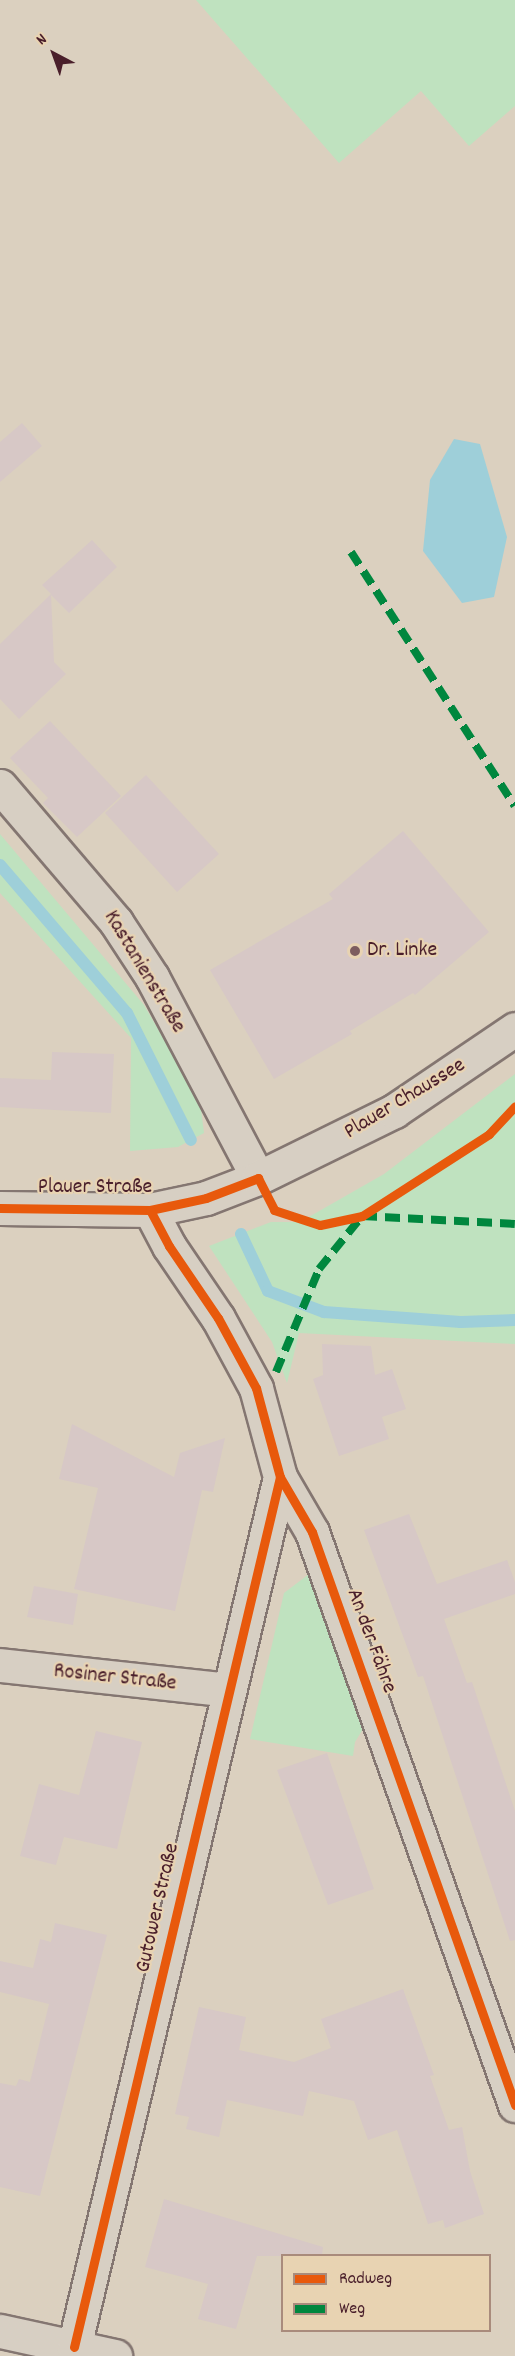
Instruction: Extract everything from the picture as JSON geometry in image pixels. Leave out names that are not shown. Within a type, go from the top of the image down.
[{"type":"street","name":"Kastanienstraße","points":[[0,786],[117,922],[152,977],[258,1178]]},
{"type":"street","name":"Plauer Chaussee","points":[[258,1178],[394,1111],[515,1029]]},
{"type":"street","name":"Plauer Straße","points":[[0,1208],[150,1210],[206,1198],[258,1178]]},
{"type":"street","name":"An der Fähre","points":[[150,1210],[169,1246],[218,1318],[256,1388],[280,1477],[312,1532],[515,2105]]},
{"type":"street","name":"Gutower Straße","points":[[74,2347],[280,1477]]},
{"type":"street","name":"Rosiner Straße","points":[[0,1665],[229,1690]]},
{"type":"street","points":[[0,2331],[115,2356]]},
{"type":"green space","points":[[196,0],[515,0],[515,106],[469,146],[421,91],[339,163]]},
{"type":"green space","points":[[0,834],[144,1005],[200,1101],[204,1133],[178,1147],[130,1151],[131,1038],[0,893]]},
{"type":"green space","points":[[515,1074],[515,1344],[299,1333],[287,1383],[272,1342],[209,1246],[271,1222],[300,1222],[384,1174]]},
{"type":"green space","points":[[309,1574],[363,1729],[355,1742],[353,1756],[250,1739],[284,1593]]},
{"type":"water","points":[[454,439],[480,444],[507,537],[494,597],[462,603],[423,551],[430,480]]},
{"type":"building","points":[[22,423],[42,446],[0,482],[0,442]]},
{"type":"building","points":[[92,540],[117,567],[69,613],[51,595],[54,662],[66,674],[19,719],[0,699],[0,644],[51,594],[42,585]]},
{"type":"building","points":[[50,721],[121,796],[77,837],[43,803],[48,798],[10,758]]},
{"type":"building","points":[[146,775],[219,854],[177,892],[105,813]]},
{"type":"building","name":"Dr. Linke","points":[[403,831],[489,932],[415,995],[413,993],[350,1031],[352,1034],[274,1079],[210,970],[333,899],[329,894]]},
{"type":"building","points":[[52,1052],[114,1054],[111,1113],[0,1107],[0,1078],[51,1080]]},
{"type":"building","points":[[322,1344],[371,1346],[375,1375],[392,1369],[406,1409],[382,1417],[389,1439],[339,1456],[313,1379],[323,1375]]},
{"type":"building","points":[[72,1424],[174,1477],[180,1453],[225,1438],[213,1492],[202,1490],[175,1611],[74,1589],[98,1488],[59,1479]]},
{"type":"building","points":[[409,1514],[437,1584],[507,1560],[515,1582],[515,1594],[444,1619],[467,1683],[472,1682],[515,1811],[515,1940],[510,1941],[423,1676],[418,1677],[364,1530]]},
{"type":"building","points":[[34,1586],[78,1594],[73,1625],[27,1617]]},
{"type":"building","points":[[96,1731],[142,1742],[117,1849],[64,1837],[56,1865],[20,1856],[39,1784],[79,1795]]},
{"type":"building","points":[[327,1753],[374,1889],[328,1905],[277,1770]]},
{"type":"building","points":[[55,1923],[107,1935],[40,2196],[0,2187],[0,2083],[16,2086],[19,2079],[30,2082],[49,2004],[0,1992],[0,1961],[33,1968],[40,1939],[51,1942]]},
{"type":"building","points":[[403,1989],[434,2075],[430,2076],[449,2130],[462,2127],[470,2171],[484,2214],[445,2228],[443,2220],[428,2224],[397,2130],[368,2140],[354,2101],[309,2091],[303,2116],[227,2100],[219,2137],[186,2129],[189,2117],[175,2114],[199,2007],[246,2017],[239,2050],[294,2062],[331,2048],[321,2019]]},
{"type":"building","points":[[164,2199],[323,2247],[322,2254],[257,2256],[236,2329],[198,2319],[208,2284],[145,2267]]},
{"type":"waterway","points":[[0,865],[127,1013],[191,1140]]},
{"type":"waterway","points":[[241,1234],[268,1291],[324,1312],[461,1322],[515,1320]]},
{"type":"marked path","points":[[351,552],[515,806]]},
{"type":"marked path","points":[[276,1372],[319,1269],[362,1216],[515,1224]]},
{"type":"cycle path","points":[[0,1208],[150,1210],[206,1198],[258,1178],[274,1210],[320,1225],[362,1216],[489,1134],[515,1106]]},
{"type":"cycle path","points":[[150,1210],[169,1246],[218,1318],[256,1388],[280,1477],[312,1532],[515,2105]]},
{"type":"cycle path","points":[[74,2347],[280,1477]]},
{"type":"place","name":"Dr. Linke","points":[[355,951]]}]
